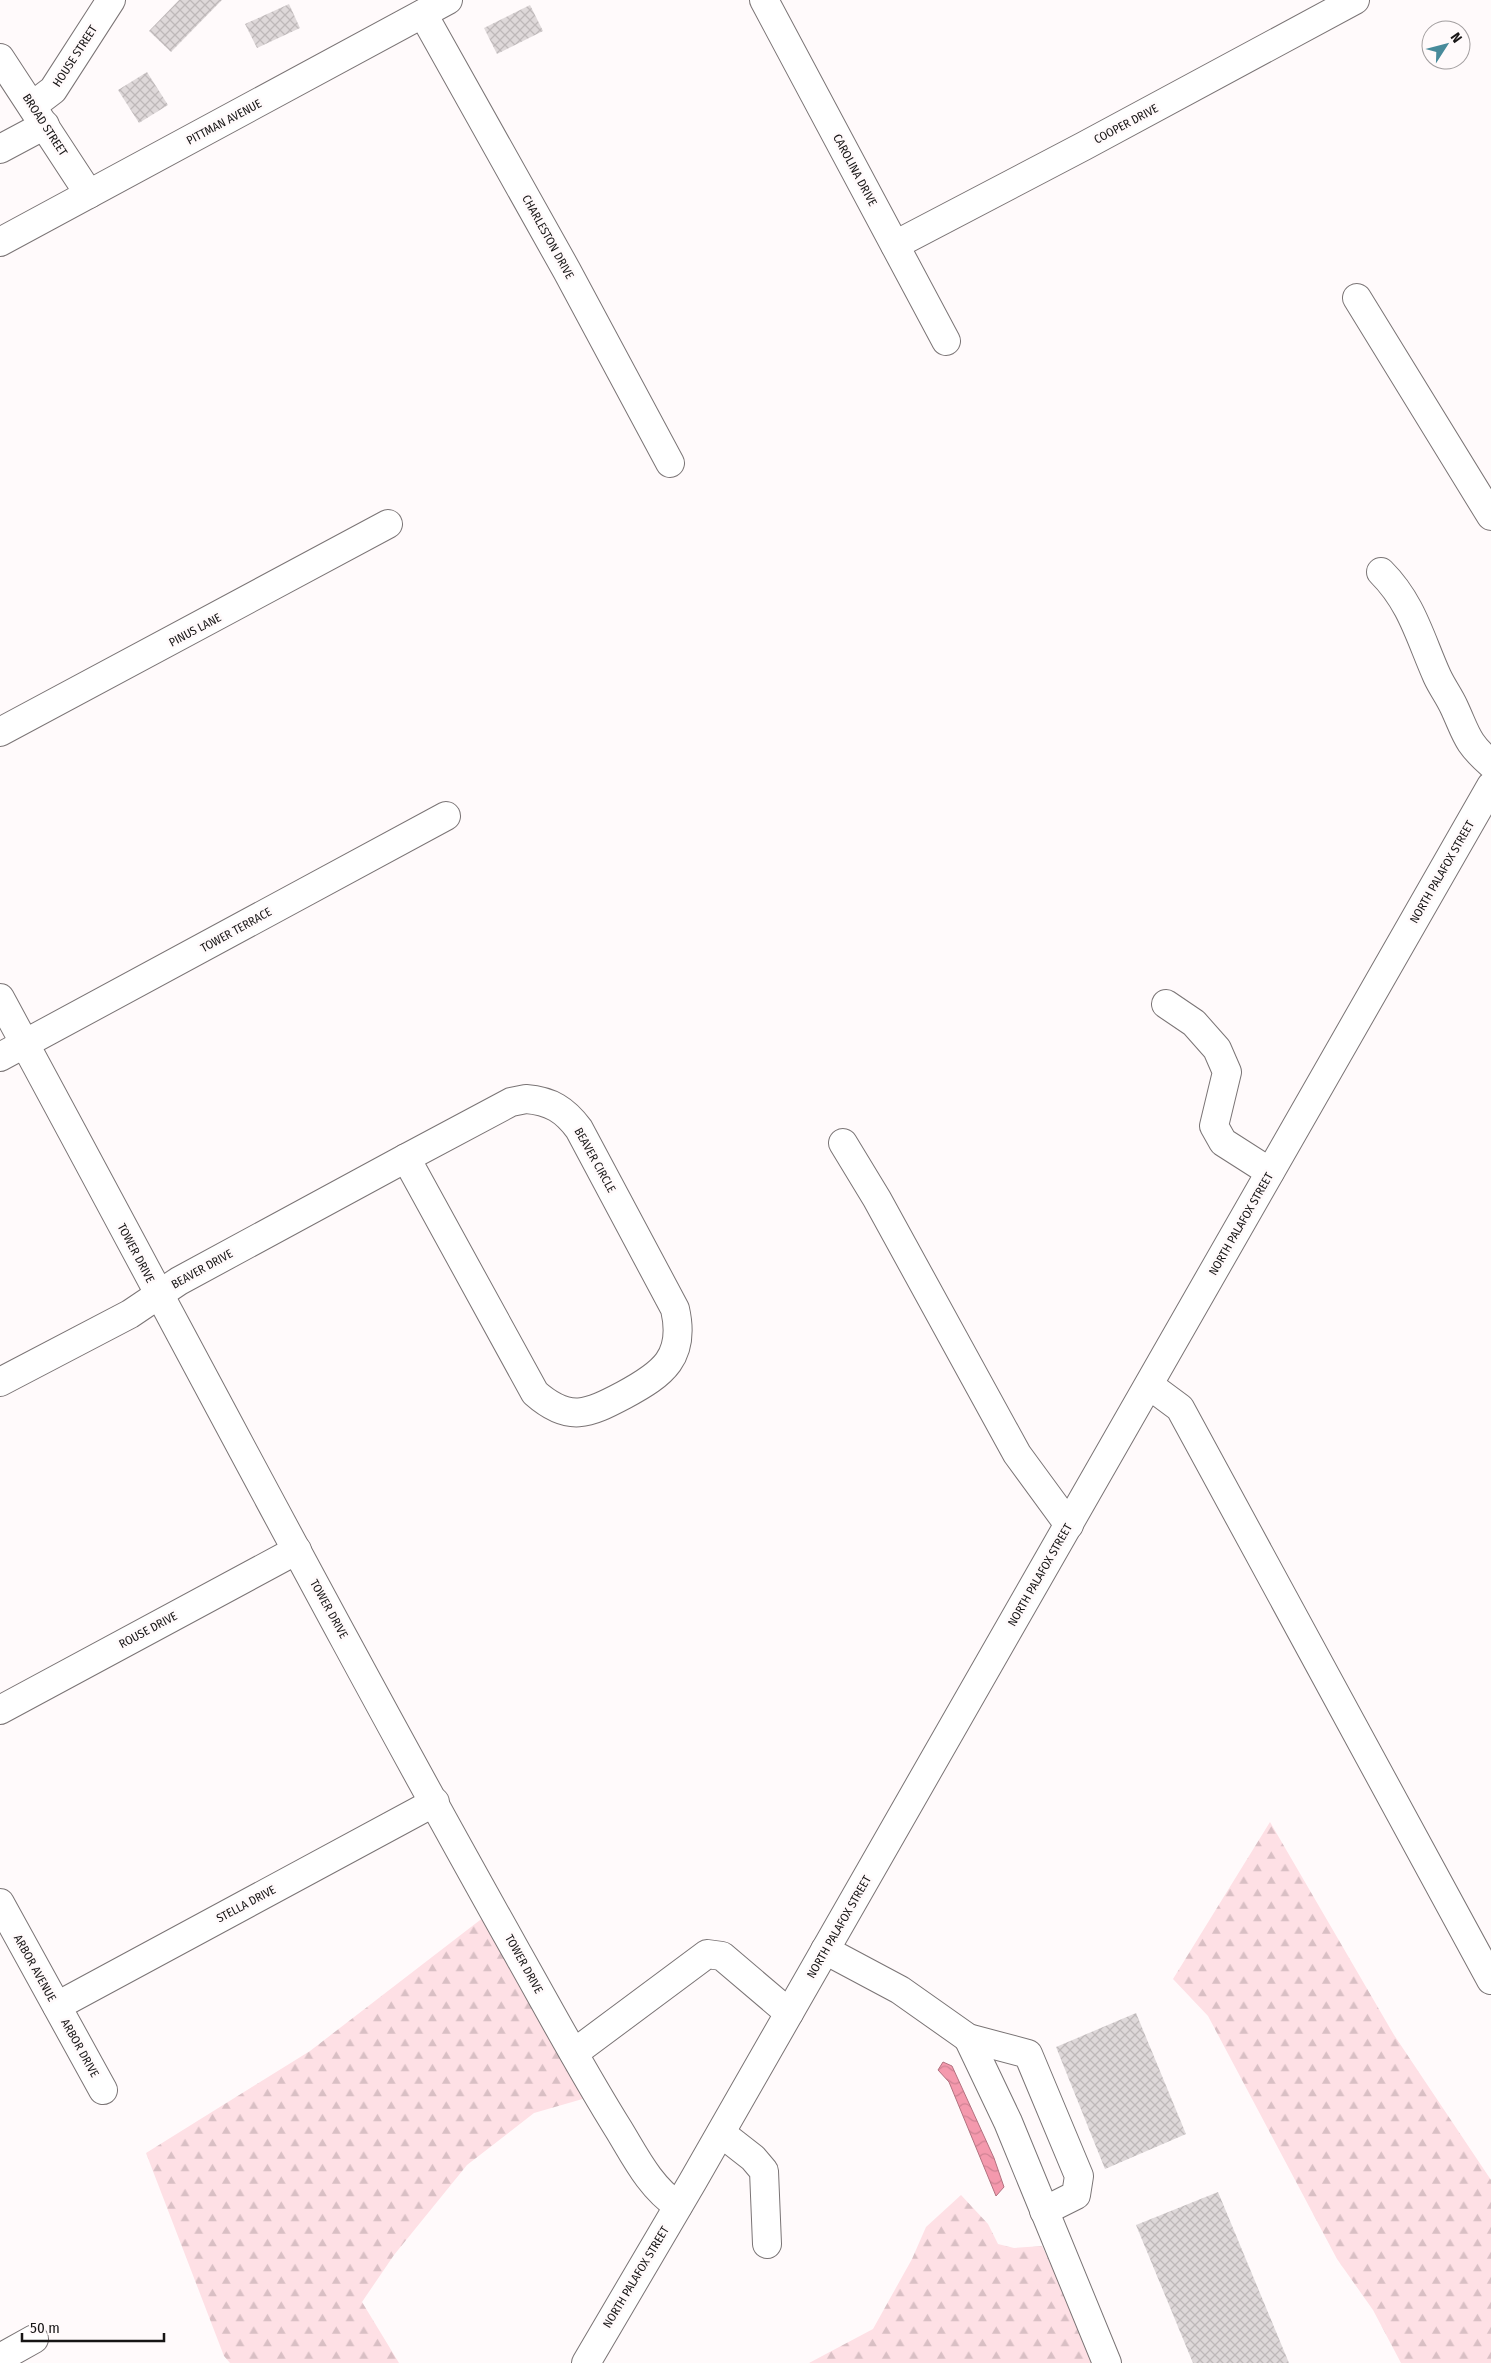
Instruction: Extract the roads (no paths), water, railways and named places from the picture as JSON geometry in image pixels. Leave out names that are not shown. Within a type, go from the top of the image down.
[{"type":"street","name":"HOUSE STREET","points":[[0,149],[38,116],[111,0]]},
{"type":"street","name":"PITTMAN AVENUE","points":[[0,242],[300,82],[448,0]]},
{"type":"street","name":"CAROLINA DRIVE","points":[[764,0],[946,340]]},
{"type":"street","name":"COOPER DRIVE","points":[[895,245],[1355,0]]},
{"type":"street","name":"CHARLESTON DRIVE","points":[[423,14],[567,271],[670,463]]},
{"type":"street","name":"BROAD STREET","points":[[1,63],[89,194]]},
{"type":"street","points":[[1357,298],[1491,516]]},
{"type":"street","name":"PINUS LANE","points":[[0,732],[215,619],[388,524]]},
{"type":"street","points":[[1381,572],[1395,587],[1412,612],[1438,678],[1454,706],[1468,741],[1491,764]]},
{"type":"street","name":"NORTH PALAFOX STREET","points":[[586,2363],[721,2134],[1491,786]]},
{"type":"street","name":"TOWER TERRACE","points":[[0,1057],[446,816]]},
{"type":"street","name":"TOWER DRIVE","points":[[0,998],[158,1295],[574,2053],[652,2184],[678,2206]]},
{"type":"street","points":[[1166,1004],[1194,1023],[1217,1049],[1227,1072],[1214,1126],[1223,1142],[1270,1172]]},
{"type":"street","name":"BEAVER CIRCLE","points":[[526,1099],[540,1100],[556,1105],[569,1115],[579,1129],[676,1309],[679,1325],[678,1343],[671,1360],[660,1374],[595,1410],[578,1413],[563,1411],[547,1404],[534,1393],[406,1158],[511,1102],[526,1099]]},
{"type":"street","points":[[843,1143],[877,1199],[1017,1454],[1069,1525]]},
{"type":"street","name":"BEAVER DRIVE","points":[[0,1382],[130,1314],[179,1281],[406,1158]]},
{"type":"street","points":[[1148,1385],[1180,1408],[1491,1980]]},
{"type":"street","name":"ROUSE DRIVE","points":[[0,1710],[297,1550]]},
{"type":"street","name":"STELLA DRIVE","points":[[57,2006],[435,1802]]},
{"type":"street","name":"ARBOR AVENUE","points":[[0,1903],[57,2006]]},
{"type":"street","points":[[825,1950],[900,1990],[968,2038],[1028,2054],[1079,2176],[1076,2194],[1044,2211]]},
{"type":"street","points":[[574,2053],[707,1954],[722,1956],[790,2013]]},
{"type":"street","name":"ARBOR DRIVE","points":[[57,2006],[103,2090]]},
{"type":"street","points":[[968,2038],[1008,2122],[1107,2363]]},
{"type":"street","points":[[721,2134],[753,2158],[764,2171],[767,2244]]},
{"type":"street","points":[[0,2358],[34,2339]]},
{"type":"water","points":[[943,2062],[952,2066],[994,2158],[1004,2187],[996,2196],[949,2082],[938,2070]]}]
